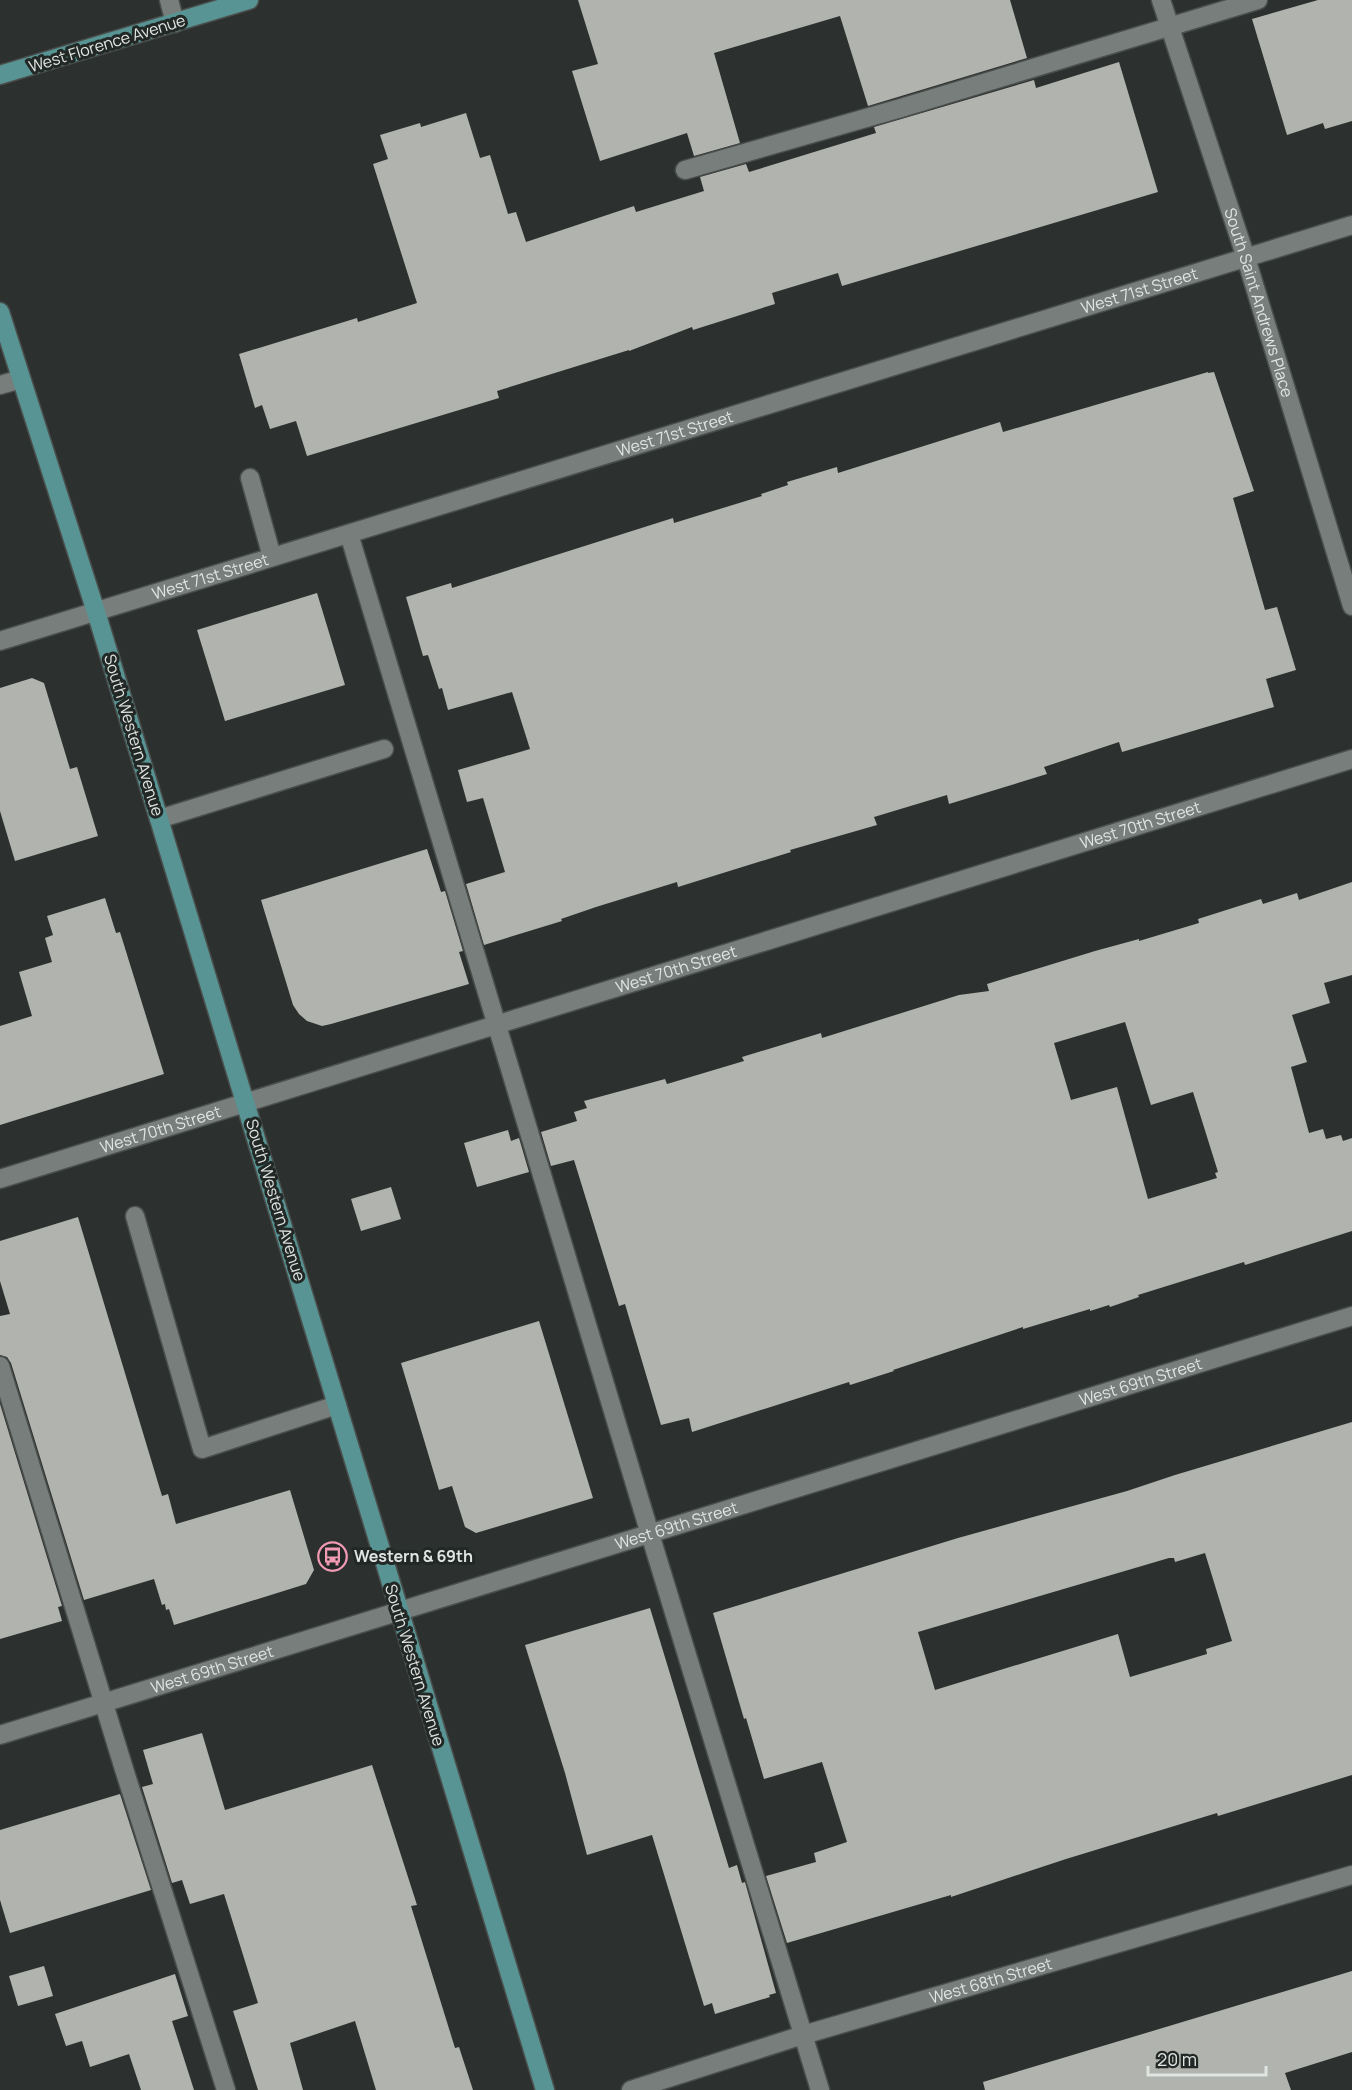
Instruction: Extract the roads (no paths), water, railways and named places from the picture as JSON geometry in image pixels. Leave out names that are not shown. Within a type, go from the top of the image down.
[{"type":"main road","name":"West Florence Avenue","points":[[0,75],[247,0]]},
{"type":"main road","name":"South Western Avenue","points":[[0,312],[96,612],[545,2090]]},
{"type":"street","points":[[169,0],[175,23]]},
{"type":"street","name":"South Saint Andrews Place","points":[[1161,0],[1246,258],[1352,606]]},
{"type":"street","points":[[685,170],[901,108],[1258,0]]},
{"type":"street","name":"West 71st Street","points":[[0,641],[1352,225]]},
{"type":"street","points":[[0,385],[21,379]]},
{"type":"street","points":[[250,478],[272,557]]},
{"type":"street","points":[[349,534],[820,2090]]},
{"type":"street","points":[[159,819],[384,749]]},
{"type":"street","name":"West 70th Street","points":[[0,1179],[1352,759]]},
{"type":"street","points":[[135,1216],[202,1449],[337,1405]]},
{"type":"street","name":"West 69th Street","points":[[0,1735],[1352,1316]]},
{"type":"street","points":[[0,1366],[226,2090]]},
{"type":"street","name":"West 68th Street","points":[[631,2090],[803,2036],[1352,1875]]},
{"type":"place","name":"Western & 69th","points":[[333,1556]]}]
